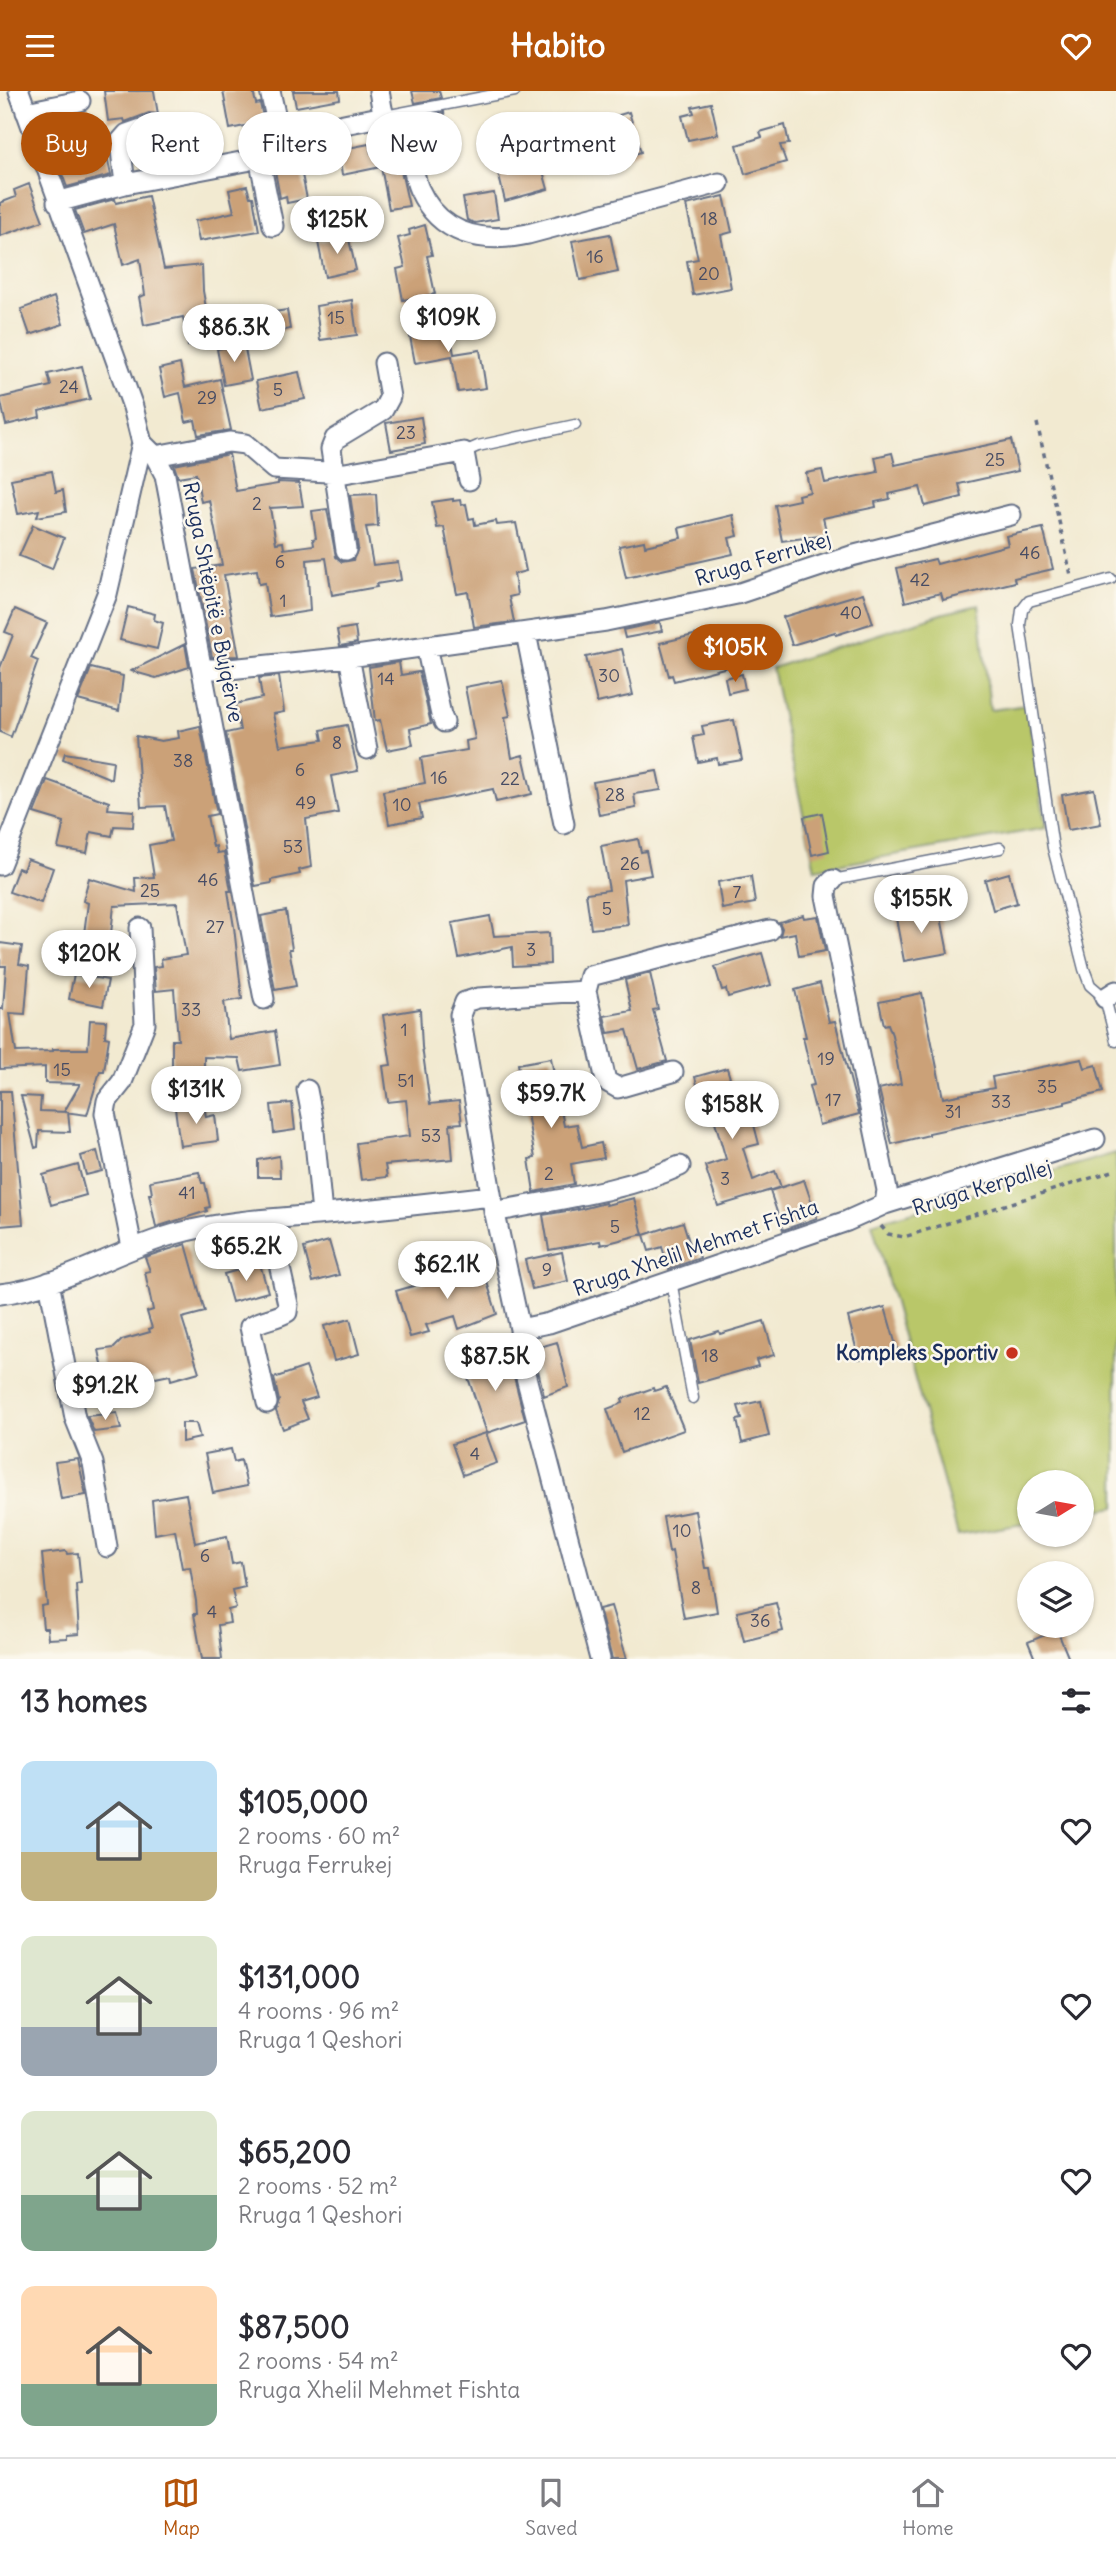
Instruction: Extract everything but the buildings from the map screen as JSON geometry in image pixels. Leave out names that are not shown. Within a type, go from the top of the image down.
[{"type":"street","name":"Rruga Shtëpitë e Bujqërve","points":[[19,91],[26,112]]},
{"type":"street","points":[[270,91],[275,112]]},
{"type":"street","points":[[379,91],[383,112]]},
{"type":"street","points":[[26,112],[79,100]]},
{"type":"street","points":[[125,184],[120,142],[126,135]]},
{"type":"street","points":[[57,202],[125,184],[238,161]]},
{"type":"street","name":"Rruga Shtëpitë e Bujqërve","points":[[48,175],[149,449],[165,475],[264,999]]},
{"type":"street","points":[[263,175],[273,226]]},
{"type":"street","points":[[414,175],[417,187],[430,208],[452,228],[477,237],[508,238],[719,183]]},
{"type":"street","points":[[346,550],[331,449],[335,439],[383,410],[390,397],[384,363]]},
{"type":"street","points":[[0,865],[107,594],[149,449],[229,442],[245,444],[274,469],[345,473],[464,452],[469,481]]},
{"type":"street","name":"Rruga Ferrukej","points":[[203,669],[229,669],[349,657],[606,621],[737,594],[851,556],[1011,515]]},
{"type":"street","points":[[526,633],[564,824]]},
{"type":"street","points":[[426,646],[444,722]]},
{"type":"street","points":[[349,657],[367,749]]},
{"type":"street","points":[[833,880],[827,886],[826,896],[887,1190],[880,1208]]},
{"type":"street","points":[[132,1248],[105,1113],[107,1101],[122,1082],[145,1024],[141,929]]},
{"type":"street","points":[[673,1072],[618,1088],[606,1081],[586,991],[590,976],[770,930]]},
{"type":"street","points":[[586,991],[478,998],[465,1002],[460,1015],[493,1204],[520,1329],[521,1358],[600,1659]]},
{"type":"street","points":[[307,1090],[313,1121],[322,1214]]},
{"type":"street","name":"Rruga Xhelil Mehmet Fishta","points":[[520,1329],[549,1323],[880,1208],[1095,1139]]},
{"type":"street","points":[[0,1293],[19,1291],[49,1282],[132,1248],[224,1223],[493,1204],[626,1186],[651,1179],[680,1166]]},
{"type":"street","points":[[267,1403],[250,1327],[287,1312],[288,1304],[269,1219]]},
{"type":"street","points":[[49,1282],[75,1418],[93,1463],[107,1547]]},
{"type":"lane","points":[[405,112],[515,91]]},
{"type":"lane","points":[[464,452],[478,446],[575,425]]},
{"type":"lane","points":[[1111,579],[1029,601],[1023,610],[1020,625],[1053,848],[1090,985],[1110,995],[1116,1041]]},
{"type":"lane","points":[[833,880],[1000,848]]},
{"type":"lane","points":[[671,1281],[693,1398]]},
{"type":"path","points":[[1037,423],[1074,588]]},
{"type":"path","name":"Rruga Kerpallej","points":[[880,1208],[879,1223],[888,1234],[904,1237],[1116,1170]]},
{"type":"green space","points":[[979,605],[990,710],[1027,705],[1046,828],[815,869],[772,668],[945,613]]},
{"type":"green space","name":"Kompleks Sportiv","points":[[1116,1153],[1116,1507],[1094,1511],[1094,1470],[1017,1470],[1017,1525],[958,1535],[872,1223]]},
{"type":"place","name":"Kompleks Sportiv","points":[[1012,1353]]}]
